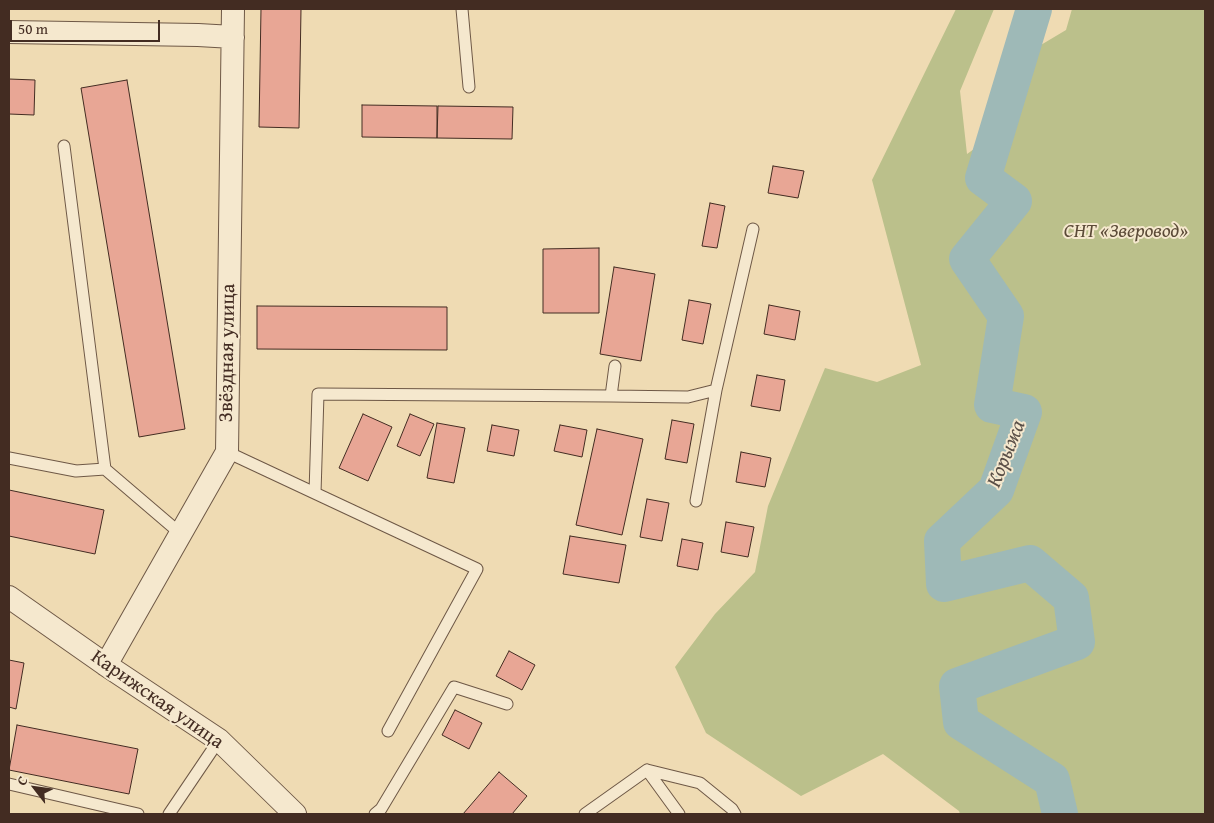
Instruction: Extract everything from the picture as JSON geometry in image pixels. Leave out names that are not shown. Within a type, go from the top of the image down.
[{"type":"street","name":"Звёздная улица","points":[[106,665],[227,452],[233,9]]},
{"type":"street","points":[[9,32],[233,37]]},
{"type":"street","name":"Карижская улица","points":[[9,597],[106,665],[219,740],[295,814]]},
{"type":"lane","points":[[462,9],[469,87]]},
{"type":"lane","points":[[64,146],[105,469],[181,534]]},
{"type":"lane","points":[[696,502],[716,390],[753,229]]},
{"type":"lane","points":[[611,396],[615,366]]},
{"type":"lane","points":[[315,494],[318,394],[688,396],[716,390]]},
{"type":"lane","points":[[227,452],[477,569],[388,731]]},
{"type":"lane","points":[[9,458],[76,472],[105,469]]},
{"type":"lane","points":[[375,814],[381,809],[454,687],[507,704]]},
{"type":"lane","points":[[169,814],[219,740]]},
{"type":"lane","points":[[585,814],[598,811],[647,770]]},
{"type":"lane","points":[[647,770],[679,814]]},
{"type":"lane","points":[[647,770],[700,783],[732,809],[734,814]]},
{"type":"lane","points":[[9,784],[138,814]]},
{"type":"green space","name":"СНТ «Зверовод»","points":[[956,9],[994,9],[960,91],[967,154],[1005,127],[1001,96],[1014,61],[1066,30],[1072,9],[1205,9],[1205,814],[960,814],[959,811],[883,754],[801,796],[706,733],[675,667],[715,614],[755,572],[768,506],[825,368],[877,382],[921,365],[872,180]]},
{"type":"building","points":[[261,9],[301,9],[299,128],[259,127]]},
{"type":"building","points":[[9,79],[35,80],[34,115],[9,114]]},
{"type":"building","points":[[127,80],[185,429],[139,437],[81,88]]},
{"type":"building","points":[[362,105],[437,106],[437,138],[362,137]]},
{"type":"building","points":[[438,106],[513,107],[512,139],[437,138]]},
{"type":"building","points":[[773,166],[804,171],[798,198],[768,193]]},
{"type":"building","points":[[710,203],[725,206],[717,248],[702,246]]},
{"type":"building","points":[[599,248],[599,313],[543,313],[543,249]]},
{"type":"building","points":[[614,267],[655,274],[641,361],[600,354]]},
{"type":"building","points":[[689,300],[711,304],[703,344],[682,340]]},
{"type":"building","points":[[769,305],[800,311],[795,340],[764,334]]},
{"type":"building","points":[[257,306],[447,307],[447,350],[257,349]]},
{"type":"building","points":[[757,375],[785,380],[780,411],[751,406]]},
{"type":"building","points":[[363,414],[392,427],[368,481],[339,468]]},
{"type":"building","points":[[410,414],[434,424],[420,456],[397,446]]},
{"type":"building","points":[[672,420],[694,424],[687,463],[665,459]]},
{"type":"building","points":[[437,423],[465,428],[454,483],[427,478]]},
{"type":"building","points":[[492,425],[519,430],[514,456],[487,451]]},
{"type":"building","points":[[560,425],[587,430],[582,457],[554,451]]},
{"type":"building","points":[[597,429],[643,439],[622,535],[576,525]]},
{"type":"building","points":[[741,452],[771,458],[765,487],[736,482]]},
{"type":"building","points":[[9,490],[104,510],[95,554],[9,536]]},
{"type":"building","points":[[647,499],[669,503],[662,541],[640,537]]},
{"type":"building","points":[[726,522],[754,527],[748,557],[721,552]]},
{"type":"building","points":[[570,536],[626,545],[619,583],[563,574]]},
{"type":"building","points":[[682,539],[703,543],[698,570],[677,566]]},
{"type":"building","points":[[509,651],[535,665],[522,690],[496,676]]},
{"type":"building","points":[[9,660],[24,663],[16,709],[9,707]]},
{"type":"building","points":[[455,710],[482,723],[469,749],[442,735]]},
{"type":"building","points":[[17,725],[138,749],[129,794],[9,770]]},
{"type":"building","points":[[499,772],[527,796],[512,814],[463,814]]},
{"type":"waterway","name":"Корыжа","points":[[1034,9],[983,178],[1014,201],[967,259],[1006,316],[992,405],[1024,412],[996,490],[942,541],[944,584],[1030,563],[1071,598],[1077,642],[957,686],[961,722],[1052,780],[1060,814]]}]
